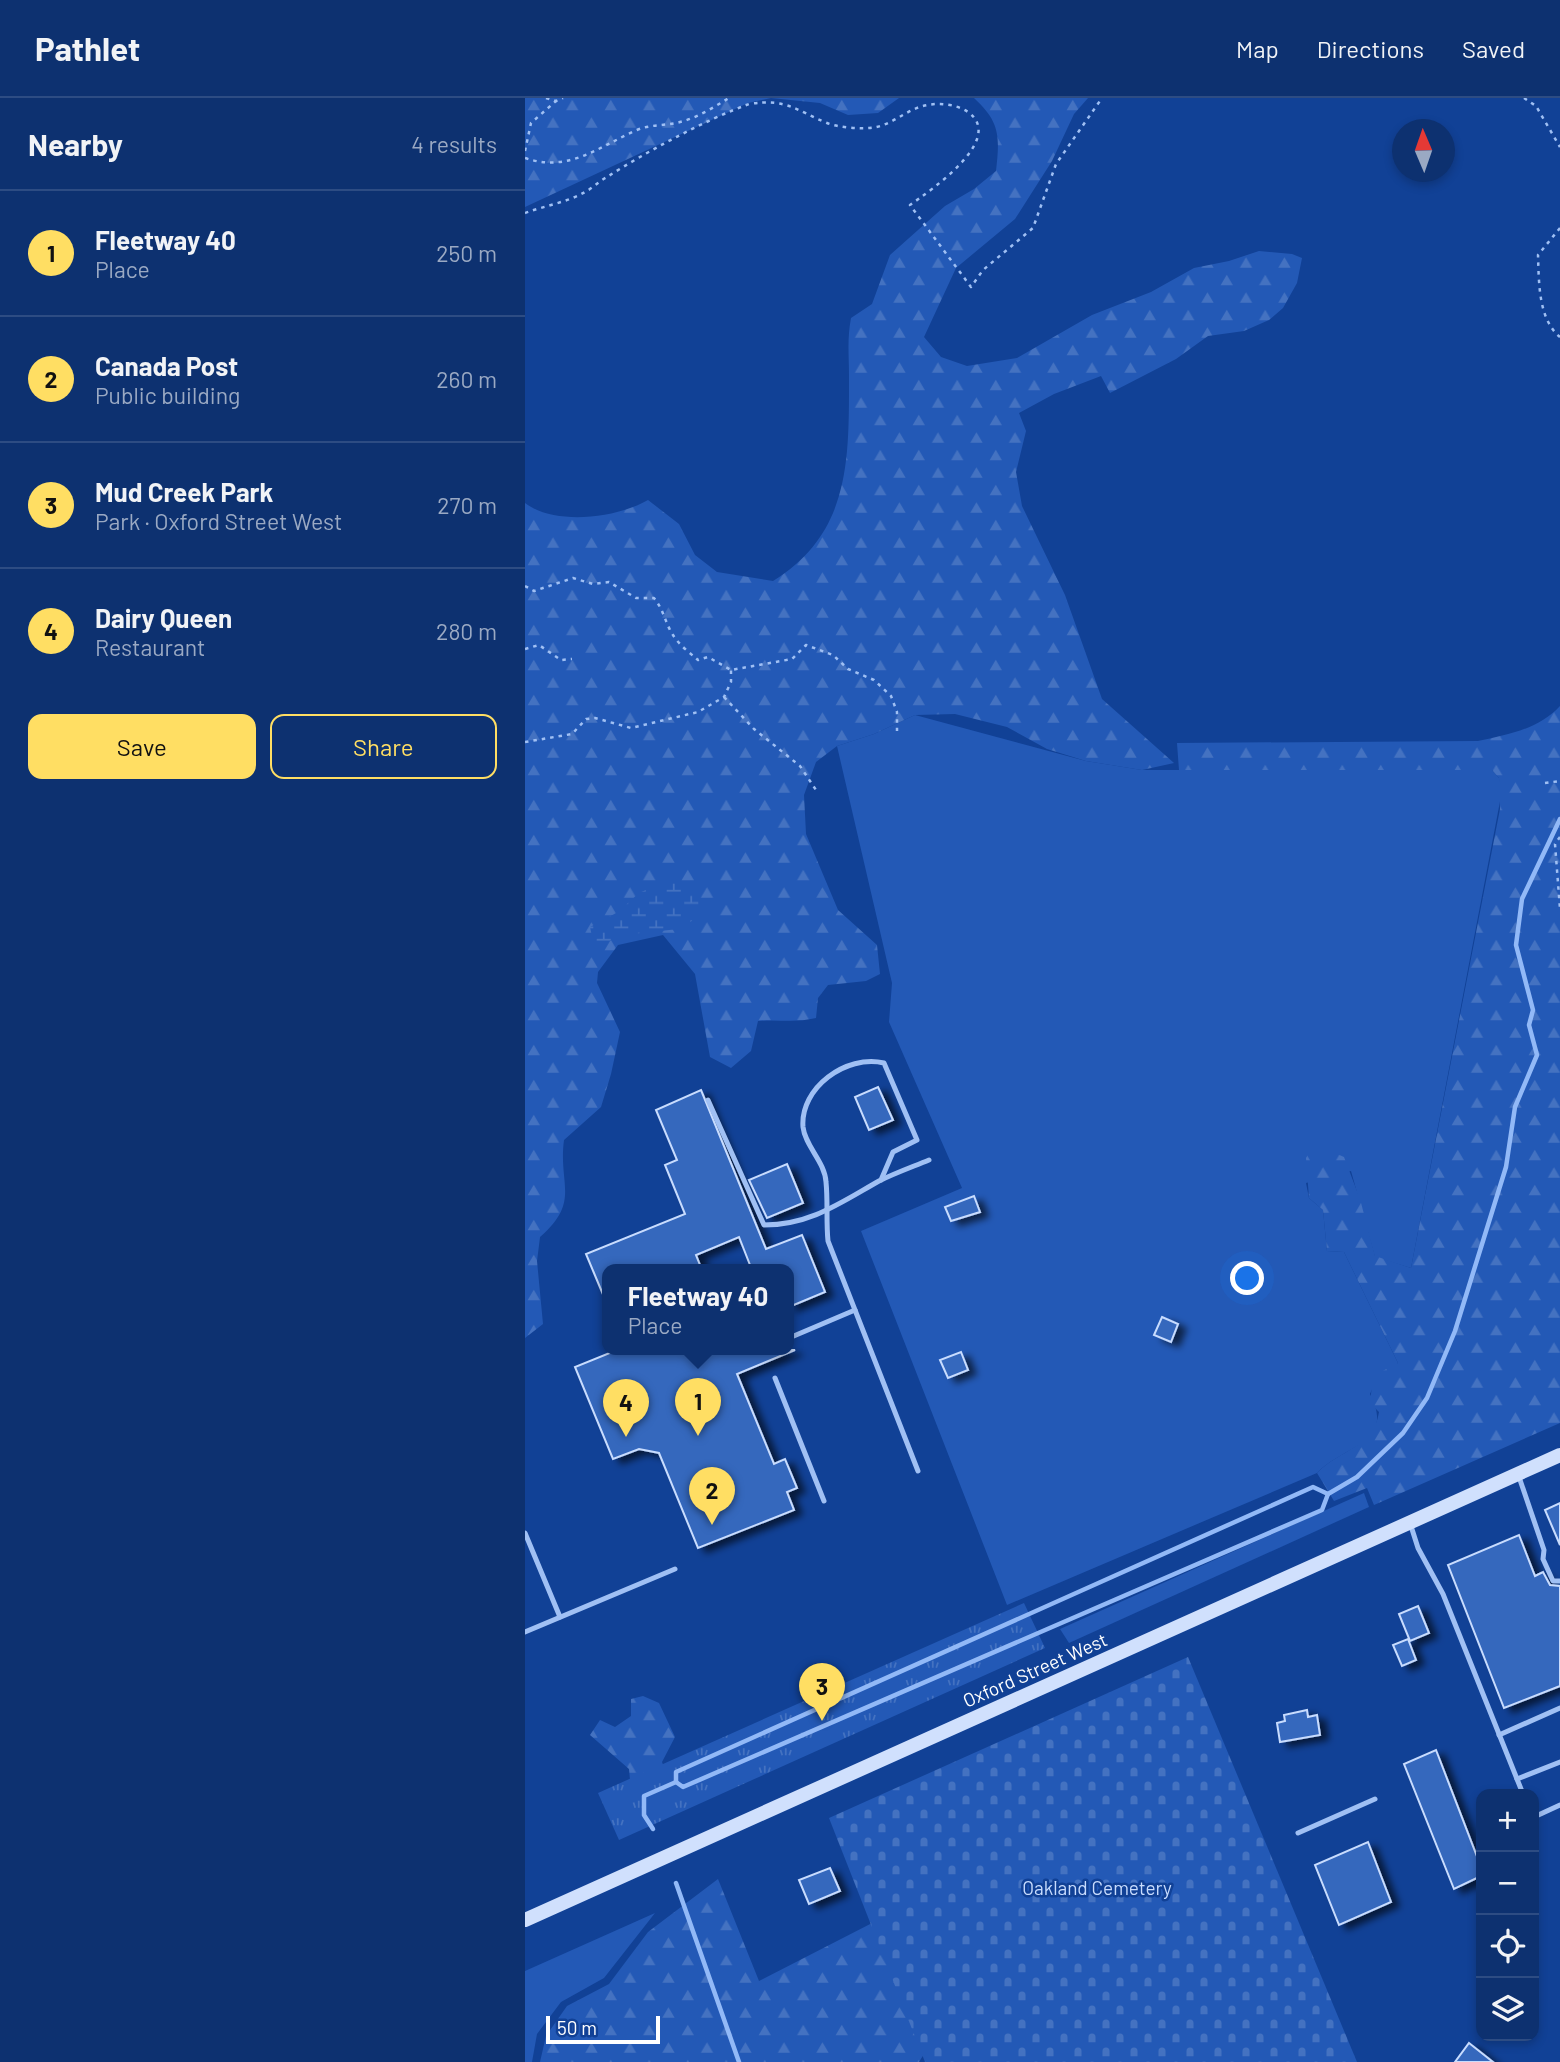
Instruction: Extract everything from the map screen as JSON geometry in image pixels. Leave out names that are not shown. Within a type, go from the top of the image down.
[{"type":"main road","name":"Oxford Street West","points":[[525,1920],[1560,1455]]},
{"type":"lane","points":[[881,1180],[893,1152],[917,1140],[884,1063],[876,1061],[859,1064],[829,1076],[806,1098],[803,1129],[827,1179],[825,1213],[828,1241],[918,1471]]},
{"type":"lane","points":[[708,1100],[764,1224],[796,1223],[825,1213],[881,1180],[929,1160]]},
{"type":"lane","points":[[794,1336],[855,1310]]},
{"type":"lane","points":[[775,1378],[824,1502]]},
{"type":"lane","points":[[1518,1474],[1544,1550],[1543,1559],[1553,1581],[1560,1581]]},
{"type":"lane","points":[[1410,1522],[1417,1548],[1443,1594],[1521,1789]]},
{"type":"lane","points":[[525,1533],[560,1617]]},
{"type":"lane","points":[[525,1632],[675,1569]]},
{"type":"lane","points":[[1499,1735],[1560,1708]]},
{"type":"lane","points":[[1517,1779],[1560,1762]]},
{"type":"lane","points":[[1299,1833],[1375,1799]]},
{"type":"lane","points":[[1539,1815],[1560,1805]]},
{"type":"path","points":[[546,98],[556,101]]},
{"type":"path","points":[[525,151],[531,123],[563,98]]},
{"type":"path","points":[[525,158],[543,164],[558,164],[613,144],[637,130],[681,122],[729,98]]},
{"type":"path","points":[[525,213],[585,193],[607,176],[662,146],[750,104],[771,100],[795,103],[828,124],[870,128],[893,122],[922,106],[957,105],[975,117],[980,128],[973,152],[932,190],[910,205],[971,287],[983,270],[1033,228],[1056,164],[1102,98]]},
{"type":"path","points":[[1524,98],[1536,106],[1560,147]]},
{"type":"path","points":[[1560,228],[1538,255],[1539,289],[1549,328],[1560,337]]},
{"type":"path","points":[[525,586],[534,591],[573,579],[583,579],[593,584],[610,582],[636,598],[654,598],[663,609],[674,638],[692,655],[698,660],[711,659],[731,670],[792,659],[806,645],[833,655],[848,669],[874,680],[891,696],[897,712],[897,731]]},
{"type":"path","points":[[525,649],[539,645],[561,660],[572,659]]},
{"type":"path","points":[[525,742],[572,734],[586,719],[595,718],[631,728],[698,712],[724,696],[731,682],[731,670]]},
{"type":"path","points":[[724,696],[754,729],[800,766],[818,793]]},
{"type":"path","points":[[1545,783],[1560,781]]},
{"type":"path","points":[[1560,837],[1555,844],[1560,909]]},
{"type":"green space","points":[[525,98],[771,98],[748,103],[525,207]]},
{"type":"green space","points":[[771,98],[899,98],[878,113],[848,115],[820,103]]},
{"type":"green space","points":[[974,98],[1088,98],[1074,114],[1052,161],[1015,219],[956,268],[924,337],[941,357],[967,366],[1017,358],[1092,315],[1151,292],[1194,268],[1259,251],[1292,254],[1302,258],[1297,283],[1283,308],[1269,320],[1244,331],[1208,336],[1176,359],[1110,393],[1101,376],[1054,394],[1019,413],[1026,431],[1016,472],[1022,506],[1065,595],[1102,699],[1174,763],[1142,770],[1086,761],[1047,749],[1007,727],[955,714],[915,715],[874,734],[837,746],[816,762],[804,795],[806,834],[838,910],[877,945],[880,974],[866,981],[828,985],[818,998],[816,1018],[758,1021],[751,1051],[731,1068],[710,1057],[695,974],[663,935],[618,945],[598,972],[597,983],[620,1032],[611,1074],[601,1107],[564,1140],[564,1202],[553,1224],[540,1237],[537,1261],[543,1324],[525,1338],[525,503],[553,515],[586,517],[620,511],[648,500],[679,524],[695,555],[717,572],[773,581],[799,562],[818,540],[831,517],[846,465],[851,318],[872,304],[890,255],[945,206],[974,189],[996,171],[996,130],[989,115]]},
{"type":"green space","points":[[1560,706],[1560,1423],[1374,1505],[1367,1488],[1334,1501],[1317,1473],[1363,1441],[1370,1433],[1379,1412],[1370,1403],[1373,1376],[1398,1363],[1344,1252],[1327,1251],[1323,1210],[1309,1198],[1306,1158],[1313,1146],[1344,1157],[1360,1199],[1375,1256],[1411,1268],[1500,809],[1499,778],[1492,770],[1179,770],[1177,743],[1478,741],[1532,726]]},
{"type":"green space","points":[[915,715],[1086,761],[1142,770],[1492,770],[1499,778],[1502,791],[1411,1268],[1375,1257],[1351,1171],[1306,1183],[1309,1198],[1323,1210],[1327,1251],[1344,1252],[1398,1363],[1374,1385],[1370,1394],[1377,1424],[1372,1434],[1317,1473],[1007,1605],[861,1231],[962,1188],[889,1022],[892,983],[837,746],[874,734]]},
{"type":"green space","points":[[674,878],[701,891],[698,917],[679,929],[631,934],[594,946],[590,927],[618,912],[639,893]]},
{"type":"green space","points":[[1364,1493],[1369,1507],[1069,1643],[1060,1629]]},
{"type":"green space","points":[[1024,1603],[1045,1648],[619,1840],[598,1793]]},
{"type":"green space","name":"Oakland Cemetery","points":[[1188,1657],[1357,2062],[925,2062],[829,1818]]},
{"type":"green space","points":[[643,1696],[659,1703],[675,1737],[662,1762],[673,1791],[631,1791],[629,1769],[590,1735],[600,1720],[615,1727],[631,1716],[631,1699]]},
{"type":"green space","points":[[1053,1847],[919,2062],[540,2062],[546,2036],[567,2006],[609,1984],[648,1932],[718,1879],[759,1981],[917,1900]]},
{"type":"green space","points":[[655,1913],[604,1978],[561,2002],[537,2034],[532,2062],[525,2062],[525,1971]]},
{"type":"building","points":[[878,1087],[893,1120],[869,1130],[855,1097]]},
{"type":"building","points":[[701,1090],[766,1249],[802,1235],[825,1292],[794,1305],[794,1264],[750,1264],[739,1237],[696,1255],[700,1264],[602,1264],[602,1292],[586,1254],[685,1214],[665,1165],[677,1160],[656,1110]]},
{"type":"building","points":[[787,1164],[803,1203],[767,1218],[749,1180]]},
{"type":"building","points":[[974,1196],[980,1212],[951,1221],[945,1207]]},
{"type":"building","points":[[1162,1317],[1178,1324],[1171,1342],[1154,1335]]},
{"type":"building","points":[[961,1352],[968,1370],[948,1378],[940,1360]]},
{"type":"building","points":[[605,1355],[783,1355],[737,1374],[774,1464],[785,1459],[797,1488],[787,1492],[794,1510],[698,1548],[659,1453],[639,1449],[613,1459],[575,1367]]},
{"type":"building","points":[[1560,1503],[1560,1545],[1545,1510]]},
{"type":"building","points":[[1519,1535],[1535,1576],[1543,1572],[1550,1585],[1560,1586],[1560,1686],[1504,1708],[1448,1565]]},
{"type":"building","points":[[1418,1606],[1429,1633],[1410,1641],[1399,1614]]},
{"type":"building","points":[[1408,1639],[1416,1660],[1402,1666],[1393,1645]]},
{"type":"building","points":[[1307,1710],[1308,1717],[1317,1715],[1320,1735],[1280,1742],[1277,1723],[1285,1721],[1284,1715]]},
{"type":"building","points":[[1436,1750],[1476,1854],[1476,1878],[1454,1889],[1404,1764]]},
{"type":"building","points":[[1368,1842],[1391,1902],[1339,1925],[1315,1865]]},
{"type":"building","points":[[830,1868],[840,1891],[809,1904],[799,1880]]},
{"type":"building","points":[[1469,2043],[1493,2062],[1455,2062]]},
{"type":"waterway","points":[[676,1782],[683,1787],[1322,1510],[1328,1494],[1357,1477],[1403,1433],[1427,1398],[1455,1331],[1506,1167],[1515,1107],[1537,1055],[1529,1025],[1533,1010],[1516,945],[1522,899],[1560,819]]},
{"type":"waterway","points":[[676,1782],[676,1772],[1313,1487],[1328,1494]]},
{"type":"waterway","points":[[653,1829],[644,1815],[644,1796],[676,1782]]},
{"type":"waterway","points":[[676,1883],[739,2062]]},
{"type":"place","name":"Fleetway 40","points":[[698,1436]]},
{"type":"place","name":"Dairy Queen","points":[[626,1437]]},
{"type":"place","name":"Canada Post","points":[[712,1525]]},
{"type":"place","name":"Mud Creek Park","points":[[822,1721]]}]
